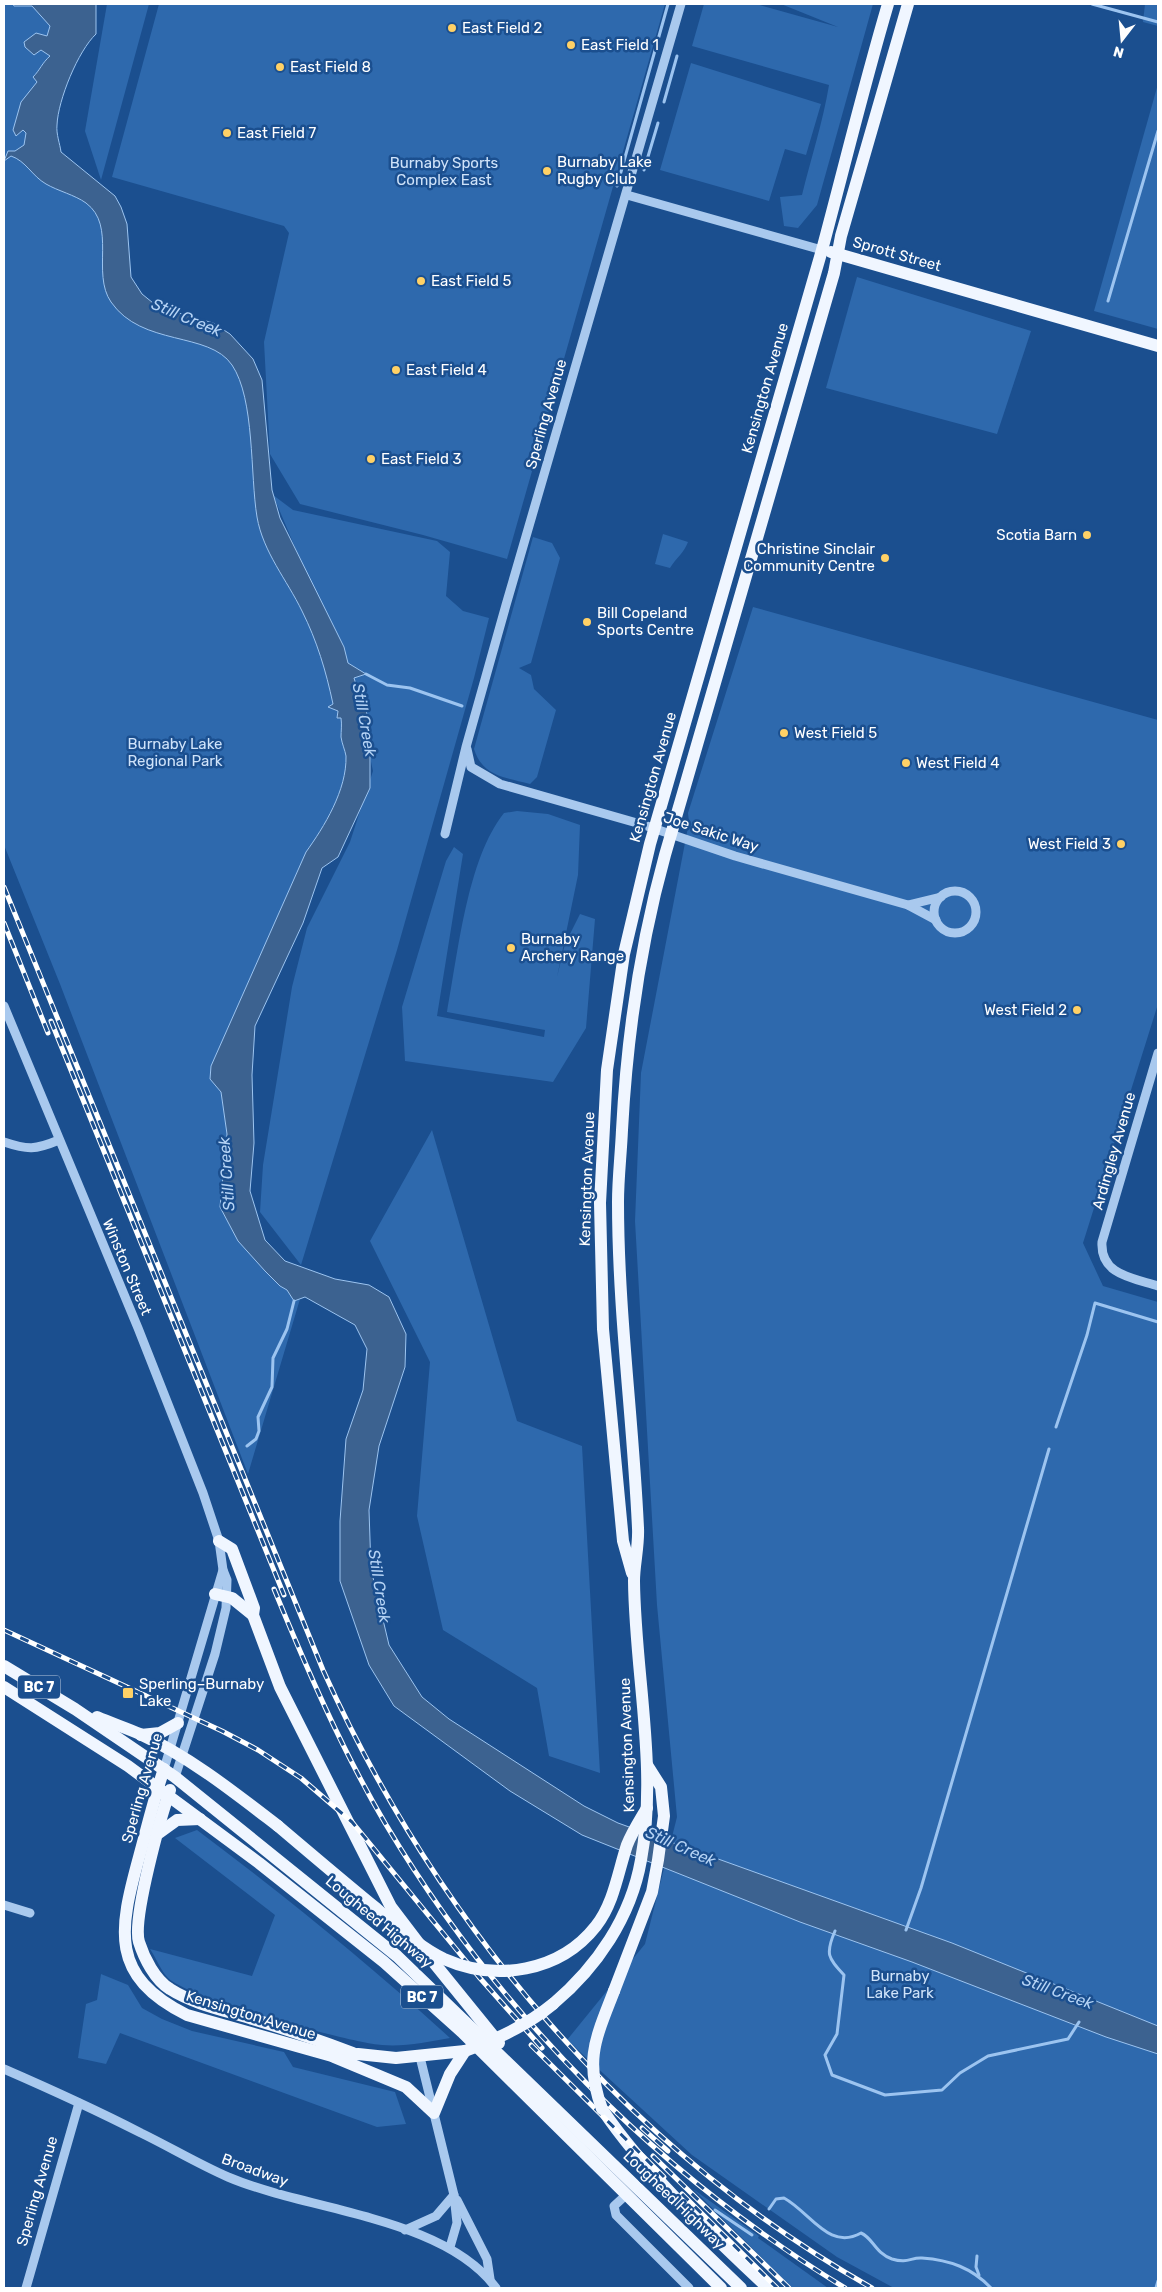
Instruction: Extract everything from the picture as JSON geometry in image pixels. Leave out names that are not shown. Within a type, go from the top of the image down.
[{"type":"main road","name":"Kensington Avenue","points":[[634,1580],[623,1541],[603,1329],[600,1203],[607,1070],[624,954],[655,828],[822,250],[888,4]]},
{"type":"main road","name":"Kensington Avenue","points":[[128,1959],[137,1976],[150,1991],[165,2004],[187,2015],[332,2056],[358,2054],[396,2058],[460,2054],[505,2035],[536,2018],[568,1992],[589,1969],[614,1934],[632,1894],[641,1864],[647,1808],[647,1765],[634,1580],[638,1532],[618,1201],[624,1091],[639,967],[653,897],[908,4]]},
{"type":"main road","name":"Sprott Street","points":[[822,250],[1158,346]]},
{"type":"main road","points":[[219,1541],[232,1549],[254,1608],[253,1615],[280,1687],[392,1907],[426,1954],[527,2079]]},
{"type":"main road","points":[[221,1595],[239,1603],[253,1615]]},
{"type":"main road","name":"Lougheed Highway","points":[[4,1666],[75,1709],[175,1777],[397,1956],[527,2079],[741,2288]]},
{"type":"main road","name":"Lougheed Highway","points":[[4,1687],[100,1748],[158,1788],[384,1962],[462,2032],[721,2288]]},
{"type":"main road","points":[[75,1709],[141,1734],[232,1790],[419,1944],[455,1963],[478,1969],[513,1971],[542,1965],[557,1958],[584,1938],[595,1927],[606,1910],[628,1843],[647,1808]]},
{"type":"main road","points":[[141,1734],[160,1733],[178,1723]]},
{"type":"main road","points":[[647,1765],[662,1787],[664,1816],[658,1860],[652,1892],[593,2051],[593,2080],[602,2109],[642,2160],[722,2244],[768,2288]]},
{"type":"main road","name":"Sperling Avenue","points":[[128,1959],[124,1944],[124,1916],[164,1769]]},
{"type":"main road","name":"Sperling Avenue","points":[[143,1951],[138,1941],[139,1916],[168,1796],[175,1777]]},
{"type":"main road","points":[[159,1833],[177,1820],[200,1819]]},
{"type":"main road","name":"Kensington Avenue","points":[[143,1951],[156,1977],[170,1989],[197,2002],[358,2054]]},
{"type":"main road","points":[[332,2056],[406,2087],[434,2113],[460,2054]]},
{"type":"street","name":"Sperling Avenue","points":[[445,834],[466,747],[681,4]]},
{"type":"street","name":"Sprott Street","points":[[627,194],[822,250]]},
{"type":"street","name":"Joe Sakic Way","points":[[466,747],[471,767],[500,784],[655,828],[735,856],[908,905],[936,920],[942,929],[955,933],[968,928],[975,917],[974,904],[965,894],[952,891],[908,905]]},
{"type":"street","points":[[936,920],[935,907],[941,896]]},
{"type":"street","name":"Winston Street","points":[[4,1006],[138,1328],[206,1501],[219,1541]]},
{"type":"street","name":"Ardingley Avenue","points":[[1158,1053],[1102,1242],[1102,1257],[1111,1268],[1126,1276],[1158,1286]]},
{"type":"street","points":[[4,1142],[26,1149],[41,1147],[59,1140]]},
{"type":"street","name":"Sperling Avenue","points":[[164,1769],[227,1580],[223,1570],[219,1541]]},
{"type":"street","name":"Sperling Avenue","points":[[175,1777],[215,1654],[226,1608],[221,1595]]},
{"type":"street","points":[[4,1905],[30,1913]]},
{"type":"street","points":[[420,2057],[454,2195],[457,2223],[450,2247]]},
{"type":"street","name":"Broadway","points":[[4,2069],[79,2103],[249,2186],[405,2230],[450,2247],[472,2262],[493,2284]]},
{"type":"street","name":"Sperling Avenue","points":[[26,2288],[79,2103]]},
{"type":"street","points":[[405,2230],[436,2216],[454,2195]]},
{"type":"street","points":[[454,2195],[487,2259],[493,2284]]},
{"type":"street","points":[[626,2195],[614,2206],[616,2216],[689,2288]]},
{"type":"green space","name":"Burnaby Lake Regional Park","points":[[4,4],[56,4],[60,16],[29,154],[97,208],[104,230],[114,286],[210,345],[237,365],[250,419],[263,524],[314,628],[354,745],[336,815],[224,1056],[233,1220],[300,1299],[248,1474],[60,984],[4,845]]},
{"type":"green space","points":[[107,4],[149,4],[101,180],[85,131]]},
{"type":"green space","name":"Burnaby Sports Complex East","points":[[159,4],[665,4],[507,559],[423,535],[300,504],[270,454],[264,342],[289,233],[284,226],[112,177]]},
{"type":"green space","points":[[704,4],[756,4],[838,27],[781,4],[873,4],[817,205],[798,228],[784,226],[780,197],[802,195],[829,85],[692,46]]},
{"type":"green space","points":[[1145,4],[1158,4],[1158,26],[1143,22]]},
{"type":"green space","points":[[691,63],[821,104],[806,155],[785,149],[769,201],[660,170]]},
{"type":"green space","points":[[1158,84],[1158,329],[1094,311]]},
{"type":"green space","points":[[857,277],[1031,331],[997,434],[826,388]]},
{"type":"green space","points":[[273,495],[293,510],[437,541],[450,552],[446,596],[463,611],[489,618],[474,678],[397,950],[301,1265],[260,1212],[263,1165],[292,987],[307,928],[350,842],[373,771],[356,692]]},
{"type":"green space","points":[[663,534],[688,542],[670,568],[655,564]]},
{"type":"green space","points":[[533,537],[552,543],[560,558],[531,663],[519,668],[531,675],[534,689],[556,710],[537,777],[530,784],[489,771],[478,758],[474,749]]},
{"type":"green space","name":"Burnaby Lake Park","points":[[753,607],[1158,720],[1158,1004],[1083,1243],[1103,1286],[1158,1302],[1158,2288],[894,2288],[837,2257],[692,2155],[567,2040],[645,1944],[677,1817],[657,1605],[635,1221],[641,1073],[689,822],[688,813]]},
{"type":"green space","points":[[517,811],[548,814],[580,825],[578,875],[557,977],[565,944],[580,914],[595,919],[586,1028],[553,1082],[405,1061],[402,1007],[446,861],[454,847],[463,854],[437,1016],[544,1037],[545,1030],[447,1012],[466,908],[481,855],[491,832],[504,813]]},
{"type":"green space","points":[[432,1130],[517,1421],[582,1446],[600,1773],[549,1756],[537,1688],[443,1630],[417,1516],[430,1362],[370,1241]]},
{"type":"green space","points":[[197,1830],[326,1931],[450,2038],[399,2045],[364,2042],[270,2018],[205,1997],[182,1987],[168,1978],[150,1949],[252,1976],[275,1915],[175,1838]]},
{"type":"green space","points":[[101,1974],[128,1985],[142,2008],[162,2019],[192,2031],[284,2052],[293,2067],[395,2092],[406,2124],[377,2127],[120,2033],[106,2064],[78,2058],[86,2004],[97,2000]]},
{"type":"green space","points":[[693,2189],[759,2236],[758,2238],[828,2288],[792,2288]]},
{"type":"water","name":"Still Creek","points":[[13,4],[96,4],[96,34],[82,52],[70,76],[58,115],[57,128],[61,152],[115,196],[127,224],[131,277],[142,294],[158,307],[213,323],[230,334],[253,359],[262,380],[272,490],[280,518],[344,647],[348,663],[366,674],[354,678],[366,709],[370,734],[370,788],[338,857],[322,868],[303,923],[255,1026],[252,1075],[254,1143],[250,1191],[265,1240],[285,1261],[335,1279],[369,1285],[389,1297],[406,1334],[405,1367],[379,1446],[369,1510],[371,1569],[389,1645],[422,1697],[449,1719],[584,1806],[618,1823],[952,1943],[1158,2026],[1158,2054],[1106,2037],[912,1962],[800,1922],[582,1835],[510,1791],[394,1706],[369,1665],[340,1581],[340,1521],[346,1439],[363,1390],[367,1349],[355,1325],[305,1297],[294,1301],[287,1290],[280,1286],[265,1271],[238,1241],[220,1207],[227,1134],[221,1092],[210,1079],[211,1066],[306,852],[327,820],[339,795],[343,782],[346,756],[341,737],[341,718],[337,718],[338,711],[328,707],[333,704],[317,645],[296,599],[264,542],[260,530],[255,500],[245,397],[232,365],[221,354],[208,347],[157,333],[140,326],[124,316],[111,302],[105,290],[102,237],[100,224],[95,213],[82,200],[41,181],[16,158],[11,156],[4,161],[8,151],[15,151],[24,145],[26,133],[23,130],[16,136],[13,130],[21,102],[37,82],[33,77],[50,56],[41,50],[34,55],[25,47],[24,42],[36,33],[47,36],[50,26],[32,6],[14,6]]},
{"type":"waterway","points":[[617,186],[668,4]]},
{"type":"waterway","points":[[1092,4],[1158,22]]},
{"type":"waterway","points":[[664,102],[677,56]]},
{"type":"waterway","points":[[644,170],[658,123]]},
{"type":"waterway","points":[[1108,301],[1158,131]]},
{"type":"waterway","name":"Still Creek","points":[[366,674],[387,685],[410,688],[462,706]]},
{"type":"waterway","points":[[247,1446],[256,1439],[259,1431],[258,1417],[272,1387],[273,1358],[287,1329],[294,1301]]},
{"type":"waterway","points":[[1056,1427],[1087,1335],[1095,1303],[1158,1322]]},
{"type":"waterway","points":[[906,1930],[921,1888],[1049,1449]]},
{"type":"waterway","points":[[835,1931],[829,1951],[831,1960],[844,1975],[837,2034],[825,2055],[832,2075],[885,2095],[942,2090],[960,2073],[988,2056],[1068,2039],[1079,2022]]},
{"type":"waterway","points":[[769,2209],[776,2199],[784,2198],[830,2234],[839,2237],[850,2237],[861,2233],[869,2238],[882,2253],[892,2259],[906,2261],[922,2258],[960,2266],[976,2275],[991,2288]]},
{"type":"waterway","points":[[715,2210],[752,2235]]},
{"type":"waterway","points":[[977,2256],[976,2267],[979,2275]]},
{"type":"waterway","points":[[1156,2288],[1158,2281]]},
{"type":"railway","points":[[4,887],[323,1670],[370,1764],[423,1855],[483,1941],[549,2022],[621,2099],[699,2169],[783,2232],[872,2288]]},
{"type":"railway","points":[[4,923],[48,1033]]},
{"type":"railway","points":[[51,1021],[284,1595]]},
{"type":"railway","points":[[274,1589],[325,1708],[369,1795],[429,1893],[478,1960],[531,2023],[587,2084],[647,2140],[710,2194],[776,2243],[845,2288]]},
{"type":"railway","points":[[4,1630],[222,1731],[258,1750],[301,1778],[352,1822],[479,1977],[542,2048]]},
{"type":"railway","points":[[531,2045],[664,2177]]},
{"type":"railway","points":[[642,2128],[668,2151]]},
{"type":"railway","points":[[653,2156],[789,2288]]},
{"type":"railway","points":[[682,2194],[777,2288]]},
{"type":"place","name":"East Field 2","points":[[452,28]]},
{"type":"place","name":"East Field 1","points":[[571,45]]},
{"type":"place","name":"East Field 8","points":[[280,67]]},
{"type":"place","name":"East Field 7","points":[[227,133]]},
{"type":"place","name":"Burnaby Lake Rugby Club","points":[[547,171]]},
{"type":"place","name":"East Field 5","points":[[421,281]]},
{"type":"place","name":"East Field 4","points":[[396,370]]},
{"type":"place","name":"East Field 3","points":[[371,459]]},
{"type":"place","name":"Scotia Barn","points":[[1087,535]]},
{"type":"place","name":"Christine Sinclair Community Centre","points":[[885,558]]},
{"type":"place","name":"Bill Copeland Sports Centre","points":[[587,622]]},
{"type":"place","name":"West Field 5","points":[[784,733]]},
{"type":"place","name":"West Field 4","points":[[906,763]]},
{"type":"place","name":"West Field 3","points":[[1121,844]]},
{"type":"place","name":"Burnaby Archery Range","points":[[511,948]]},
{"type":"place","name":"West Field 2","points":[[1077,1010]]},
{"type":"place","name":"Sperling–Burnaby Lake","points":[[128,1693]]}]
